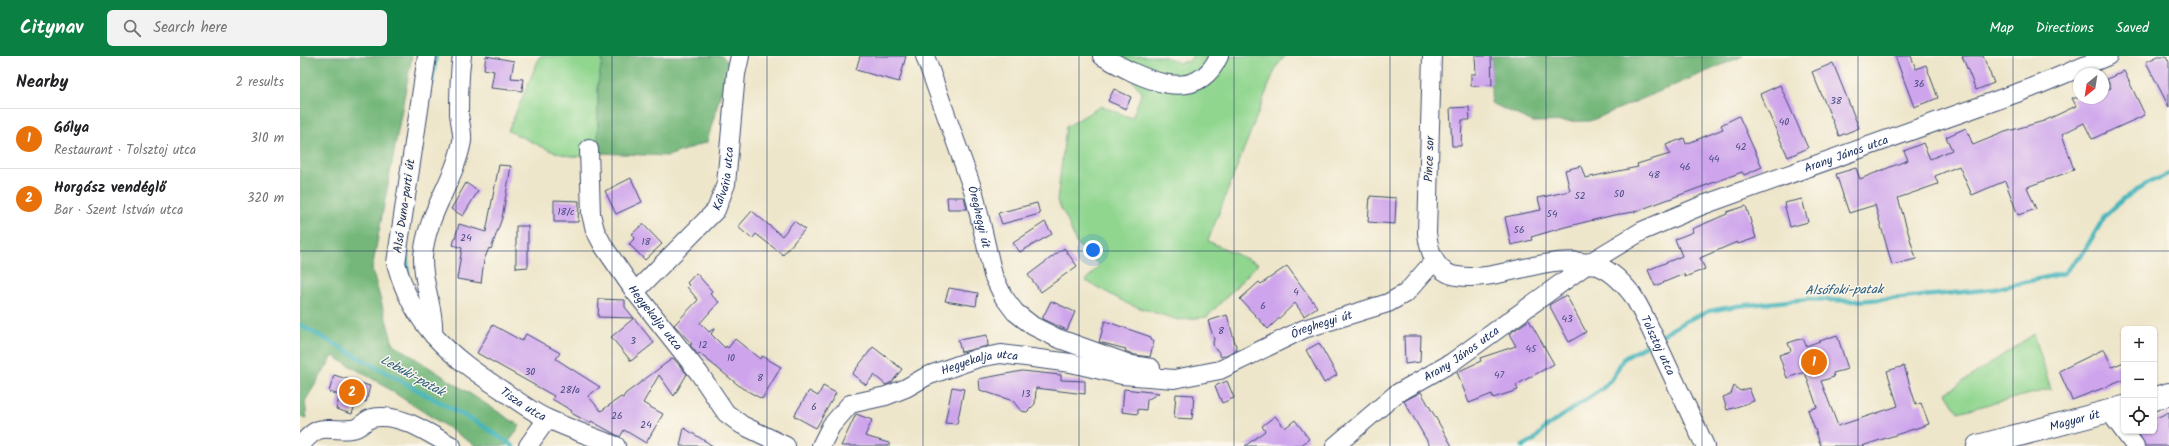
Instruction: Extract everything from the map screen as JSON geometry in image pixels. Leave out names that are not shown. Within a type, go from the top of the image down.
[{"type":"street","name":"Alsó Duna-parti út","points":[[427,56],[396,263],[400,278],[410,300],[437,340]]},
{"type":"street","points":[[437,340],[424,279],[423,257],[427,229],[458,155],[462,140],[459,116],[462,56]]},
{"type":"street","name":"Kálvária utca","points":[[635,292],[716,210],[722,197],[726,184],[736,74],[740,56]]},
{"type":"street","name":"Öreghegyi út","points":[[925,56],[974,193],[993,275],[1003,296],[1015,312],[1033,326],[1057,338],[1132,364],[1200,375]]},
{"type":"street","points":[[1102,56],[1152,80],[1171,85],[1189,84],[1202,78],[1219,56]]},
{"type":"street","name":"Pince sor","points":[[1432,56],[1427,233],[1428,246],[1434,262]]},
{"type":"street","name":"Arany János utca","points":[[1335,446],[1396,394],[1451,362],[1589,264],[1642,231],[1703,205],[2031,88],[2108,56]]},
{"type":"street","name":"Hegyekalja utca","points":[[589,149],[591,214],[595,230],[635,292],[699,372],[726,413],[742,425],[786,446]]},
{"type":"street","points":[[1434,262],[1444,271],[1456,276],[1477,277],[1544,264],[1567,262],[1589,264]]},
{"type":"street","name":"Öreghegyi út","points":[[1071,363],[1122,375],[1174,379],[1220,370],[1304,330],[1388,302],[1406,293],[1434,262]]},
{"type":"street","name":"Tolsztoj utca","points":[[1589,264],[1600,266],[1616,276],[1631,294],[1656,341],[1705,446]]},
{"type":"street","name":"Tisza utca","points":[[437,340],[462,363],[547,419],[616,446]]},
{"type":"street","points":[[1001,354],[1016,349],[1052,347],[1074,343]]},
{"type":"street","name":"Hegyekalja utca","points":[[822,446],[831,426],[850,404],[886,396],[950,367],[978,358],[1001,354],[1071,363]]},
{"type":"street","points":[[2157,398],[2169,394]]},
{"type":"street","points":[[2117,409],[2135,446]]},
{"type":"street","name":"Magyar út","points":[[1978,446],[2117,409]]},
{"type":"street","points":[[300,446],[316,431],[323,428],[351,430],[358,428],[370,418],[397,419],[452,446]]},
{"type":"street","points":[[529,444],[547,419]]},
{"type":"green space","points":[[300,56],[412,56],[372,269],[393,344],[520,426],[506,446],[476,446],[373,379],[333,356],[305,401],[307,419],[300,417]]},
{"type":"green space","points":[[540,56],[603,56],[598,83],[598,153],[586,156],[563,154],[552,151],[508,131]]},
{"type":"green space","points":[[603,56],[722,56],[729,63],[707,142],[668,156],[598,153],[598,83]]},
{"type":"green space","points":[[1112,56],[1163,56],[1179,63],[1190,61],[1192,56],[1285,56],[1276,67],[1208,241],[1258,264],[1207,317],[1178,320],[1128,304],[1086,281],[1099,265],[1076,243],[1067,219],[1057,201],[1066,127],[1101,106],[1132,118],[1142,92]]},
{"type":"green space","points":[[1492,56],[1743,56],[1590,121],[1533,122],[1491,103]]},
{"type":"green space","points":[[2034,334],[2051,389],[1958,412],[1946,393]]},
{"type":"building","points":[[486,56],[514,61],[511,78],[523,79],[522,91],[491,88],[494,71],[484,69]]},
{"type":"building","points":[[860,56],[906,56],[899,82],[856,70]]},
{"type":"building","points":[[1475,56],[1491,56],[1492,85],[1471,86],[1471,74],[1476,74]]},
{"type":"building","points":[[1895,56],[1911,56],[1916,69],[1926,65],[1938,98],[1914,107]]},
{"type":"building","points":[[1962,56],[1983,56],[1994,83],[1976,90]]},
{"type":"building","points":[[2158,56],[2166,56],[2169,62],[2169,107],[2146,62]]},
{"type":"building","points":[[1833,63],[1859,128],[1839,136],[1812,72]]},
{"type":"building","points":[[2124,71],[2145,115],[2092,139],[2084,123],[2062,134],[2074,170],[2027,187],[2036,209],[2018,215],[2005,181],[1972,195],[1959,166],[1935,176],[1938,184],[1898,198],[1916,259],[1892,265],[1875,205],[1849,213],[1836,174],[1856,168],[1860,179],[1908,160],[1904,151],[1923,143],[1930,159],[1952,150],[1946,137],[1966,128],[1973,145],[2005,132],[2044,121],[2076,106],[2075,104],[2109,104],[2109,89],[2111,88],[2109,78]]},
{"type":"building","points":[[1780,85],[1808,148],[1788,157],[1760,94]]},
{"type":"building","points":[[1114,89],[1131,97],[1126,109],[1108,101]]},
{"type":"building","points":[[1469,107],[1470,120],[1462,120],[1461,146],[1452,146],[1450,108]]},
{"type":"building","points":[[1739,116],[1762,167],[1744,175],[1742,172],[1634,212],[1614,215],[1565,227],[1531,237],[1532,240],[1511,245],[1505,217],[1541,210],[1538,198],[1570,191],[1565,170],[1581,166],[1585,178],[1638,167],[1637,164],[1670,154],[1666,145],[1684,138],[1686,144],[1723,129],[1721,125]]},
{"type":"building","points":[[499,165],[511,166],[502,218],[491,249],[489,248],[484,260],[481,283],[457,279],[462,248],[453,245],[459,224],[486,232]]},
{"type":"building","points":[[631,178],[642,202],[616,214],[605,191]]},
{"type":"building","points":[[466,183],[478,191],[463,216],[451,209]]},
{"type":"building","points":[[1370,196],[1396,198],[1395,224],[1368,222]]},
{"type":"building","points":[[947,197],[964,197],[967,209],[948,209]]},
{"type":"building","points":[[1802,199],[1808,222],[1790,227],[1784,203]]},
{"type":"building","points":[[554,200],[579,201],[578,222],[554,222]]},
{"type":"building","points":[[1037,203],[1040,214],[1002,224],[998,213]]},
{"type":"building","points":[[1746,206],[1756,238],[1738,244],[1737,242],[1700,258],[1705,269],[1685,277],[1684,274],[1655,286],[1648,270],[1682,256],[1675,239],[1693,232],[1692,229],[1727,214],[1727,212]]},
{"type":"building","points":[[752,211],[782,236],[794,221],[805,229],[783,255],[756,234],[752,239],[738,227]]},
{"type":"building","points":[[1045,222],[1052,234],[1020,252],[1013,243]]},
{"type":"building","points":[[643,224],[662,244],[645,260],[629,244],[635,238],[632,234]]},
{"type":"building","points":[[516,226],[528,226],[528,267],[516,268]]},
{"type":"building","points":[[1064,248],[1077,266],[1041,292],[1028,275]]},
{"type":"building","points":[[1287,266],[1317,307],[1304,316],[1295,303],[1268,329],[1240,299],[1259,282],[1261,284]]},
{"type":"building","points":[[696,273],[712,291],[710,294],[719,302],[700,323],[709,332],[715,328],[711,334],[725,348],[726,346],[728,348],[735,339],[760,359],[762,356],[781,367],[762,399],[742,388],[699,353],[698,355],[690,345],[692,344],[674,325],[698,300],[687,287],[689,285],[687,283]]},
{"type":"building","points":[[949,288],[978,293],[976,306],[945,301]]},
{"type":"building","points":[[1566,295],[1586,332],[1569,342],[1549,305]]},
{"type":"building","points":[[599,299],[625,300],[625,307],[634,318],[598,317]]},
{"type":"building","points":[[1051,301],[1075,312],[1067,330],[1042,319]]},
{"type":"building","points":[[1227,315],[1237,350],[1221,357],[1218,351],[1214,348],[1214,339],[1208,321]]},
{"type":"building","points":[[634,318],[654,343],[631,361],[611,337]]},
{"type":"building","points":[[1529,320],[1554,364],[1516,385],[1518,390],[1493,398],[1492,394],[1469,403],[1457,372],[1481,361],[1480,358],[1516,346],[1509,334]]},
{"type":"building","points":[[1105,321],[1151,337],[1151,340],[1154,341],[1150,357],[1135,355],[1125,351],[1126,349],[1099,342]]},
{"type":"building","points":[[493,325],[522,341],[526,334],[560,353],[556,359],[600,387],[588,396],[601,411],[621,397],[623,398],[625,394],[673,358],[687,374],[674,396],[659,375],[643,403],[663,414],[646,443],[624,430],[620,437],[591,421],[590,423],[571,413],[572,411],[552,399],[554,396],[477,353]]},
{"type":"building","points":[[987,335],[988,346],[961,352],[958,340]]},
{"type":"building","points":[[1837,335],[1848,369],[1833,373],[1834,377],[1821,381],[1838,426],[1898,406],[1887,371],[1904,366],[1916,405],[1921,403],[1929,424],[1862,446],[1821,446],[1808,410],[1817,407],[1805,372],[1787,378],[1779,355],[1791,351],[1788,343],[1803,338],[1806,346]]},
{"type":"building","points":[[1404,336],[1421,336],[1420,362],[1405,364]]},
{"type":"building","points":[[1319,343],[1337,375],[1324,383],[1306,350]]},
{"type":"building","points":[[873,347],[902,369],[892,382],[886,385],[874,375],[866,385],[852,374]]},
{"type":"building","points":[[2104,349],[2112,367],[2121,363],[2121,381],[2072,400],[2059,371]]},
{"type":"building","points":[[1022,371],[1061,375],[1061,380],[1085,381],[1085,394],[1036,388],[1035,404],[1027,412],[1021,411],[1013,401],[980,390],[979,379]]},
{"type":"building","points":[[334,375],[370,386],[366,402],[357,399],[352,414],[336,409],[340,395],[329,392]]},
{"type":"building","points":[[1227,381],[1234,398],[1222,403],[1215,386]]},
{"type":"building","points":[[823,386],[836,393],[816,428],[794,416],[809,391],[818,396]]},
{"type":"building","points":[[1734,386],[1740,391],[1749,388],[1754,401],[1727,410],[1723,397],[1731,394]]},
{"type":"building","points":[[952,387],[964,389],[957,424],[945,423]]},
{"type":"building","points":[[1124,389],[1159,393],[1147,400],[1146,410],[1138,409],[1138,414],[1122,412]]},
{"type":"building","points":[[1421,392],[1452,446],[1430,446],[1404,401]]},
{"type":"building","points":[[1176,394],[1194,395],[1192,419],[1174,418]]},
{"type":"building","points":[[2169,412],[2169,446],[2145,446],[2139,434],[2157,434],[2157,418]]},
{"type":"building","points":[[856,414],[872,420],[865,436],[889,443],[889,446],[841,446]]},
{"type":"building","points":[[1275,416],[1285,428],[1295,420],[1309,439],[1300,446],[1245,446],[1265,431],[1262,426]]},
{"type":"building","points":[[684,428],[713,446],[680,446]]},
{"type":"waterway","points":[[432,82],[436,56]]},
{"type":"waterway","name":"Alsófoki-patak","points":[[1659,337],[1686,321],[1709,311],[1737,306],[1808,299],[1855,301],[1901,298],[1995,289],[2064,273],[2083,253],[2105,216],[2123,199],[2148,183],[2169,174]]},
{"type":"waterway","points":[[406,251],[408,274]]},
{"type":"waterway","name":"Lebuki-patak","points":[[300,325],[483,426],[513,446]]},
{"type":"waterway","name":"Alsófoki-patak","points":[[1523,446],[1534,440],[1546,427],[1602,389],[1612,379],[1623,359],[1653,341]]},
{"type":"place","name":"Gólya","points":[[1814,362]]},
{"type":"place","name":"Horgász vendéglő","points":[[352,392]]}]
